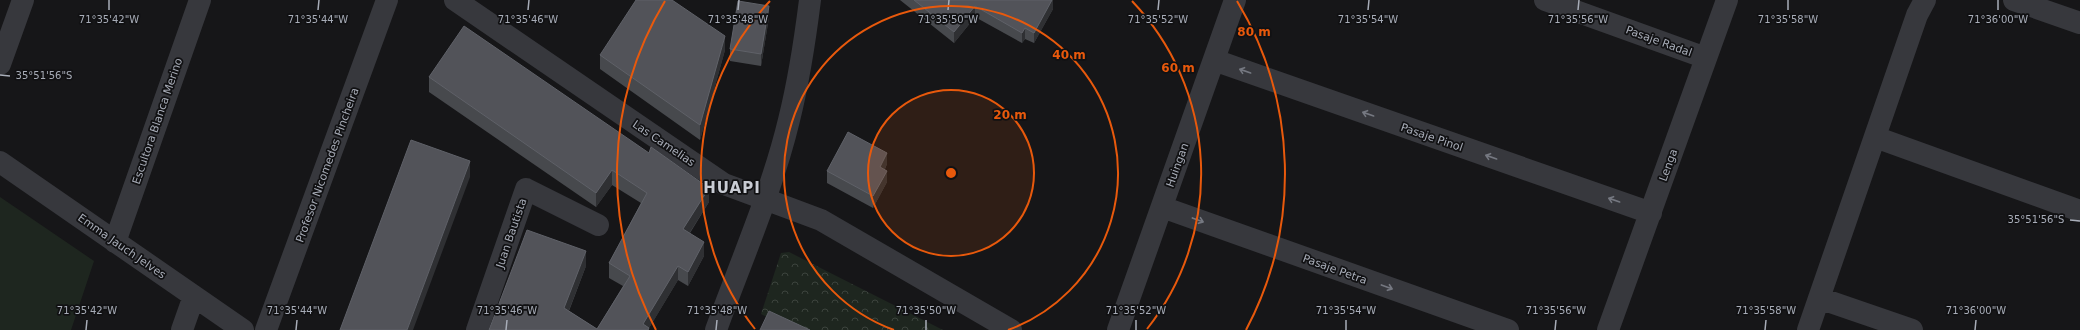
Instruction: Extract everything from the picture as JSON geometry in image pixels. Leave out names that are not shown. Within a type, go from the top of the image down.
[{"type":"street","points":[[0,64],[24,0]]},
{"type":"street","name":"Escultora Blanca Merino","points":[[115,242],[200,0]]},
{"type":"street","name":"Profesor Nicomedes Pincheira","points":[[266,330],[387,0]]},
{"type":"street","name":"Las Camelias","points":[[455,0],[724,184],[765,198],[831,225],[1011,330]]},
{"type":"street","points":[[716,330],[765,198],[789,121],[804,47],[810,0]]},
{"type":"street","name":"Huingan","points":[[1118,330],[1235,0]]},
{"type":"street","name":"Pasaje Radal","points":[[1545,0],[1706,58]]},
{"type":"street","name":"Lenga","points":[[1608,330],[1727,0]]},
{"type":"street","points":[[1808,330],[1917,15],[1925,0]]},
{"type":"street","points":[[2014,0],[2080,23]]},
{"type":"street","name":"Pasaje Pinol","points":[[1214,60],[1651,213]]},
{"type":"street","points":[[1875,137],[2080,211]]},
{"type":"street","name":"Emma Jauch Jelves","points":[[0,162],[243,330]]},
{"type":"street","name":"Juan Bautista","points":[[477,330],[526,189],[598,225]]},
{"type":"street","name":"Pasaje Petra","points":[[1162,207],[1508,330]]},
{"type":"street","points":[[182,330],[194,296]]},
{"type":"street","points":[[1819,298],[1912,330]]},
{"type":"green space","points":[[0,197],[94,261],[71,330],[0,330]]},
{"type":"green space","points":[[789,252],[943,330],[792,330],[761,314],[781,253]]},
{"type":"building","points":[[636,0],[672,0],[725,36],[700,125],[600,55]]},
{"type":"building","points":[[914,0],[1052,0],[1034,33],[1025,28],[1022,33],[975,6],[954,32]]},
{"type":"building","points":[[738,1],[769,6],[761,54],[730,49]]},
{"type":"building","points":[[464,26],[649,153],[651,147],[709,188],[683,229],[704,242],[688,272],[678,266],[643,324],[649,328],[648,330],[489,330],[527,230],[586,251],[564,308],[597,329],[630,276],[609,263],[647,193],[612,170],[596,193],[429,77]]},
{"type":"building","points":[[848,132],[887,153],[880,167],[887,171],[873,196],[827,171]]},
{"type":"building","points":[[411,140],[470,161],[407,330],[340,330]]},
{"type":"building","points":[[769,311],[810,330],[760,330]]},
{"type":"district","name":"HUAPI","points":[[732,188]]}]
